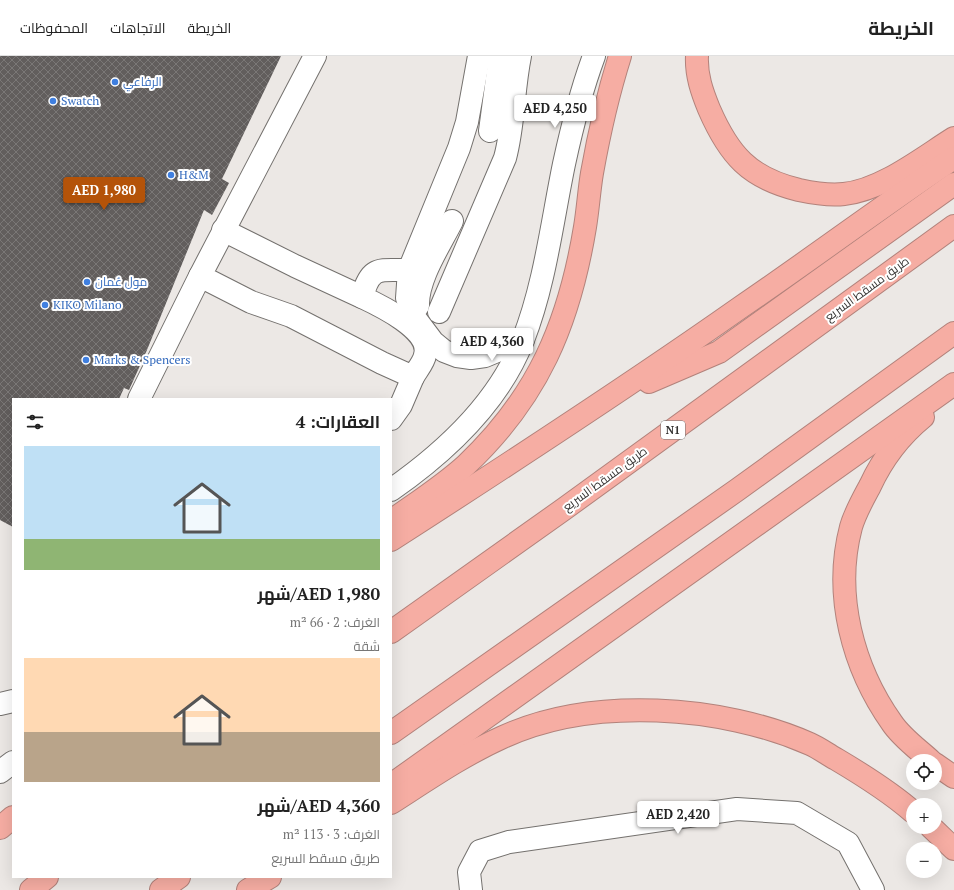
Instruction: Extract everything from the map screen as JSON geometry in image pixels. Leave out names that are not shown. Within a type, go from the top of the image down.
[{"type":"highway","points":[[392,520],[465,466],[494,436],[520,403],[542,368],[560,330],[572,290],[585,227],[592,175],[602,123],[620,56]]},
{"type":"highway","points":[[697,56],[699,85],[718,130],[733,153],[752,172],[788,188],[815,194],[844,194],[872,186],[900,173],[954,138]]},
{"type":"highway","points":[[392,539],[742,307],[875,211],[954,158]]},
{"type":"highway","points":[[601,402],[719,352],[954,184]]},
{"type":"highway","name":"طريق مسقط السريع","points":[[392,631],[564,509],[954,226]]},
{"type":"highway","points":[[392,732],[737,490],[954,333]]},
{"type":"highway","points":[[392,784],[954,384]]},
{"type":"highway","points":[[923,754],[892,724],[875,697],[860,667],[851,636],[846,603],[845,562],[851,527],[879,466],[914,425],[954,392]]},
{"type":"highway","points":[[392,802],[454,763],[503,736],[571,717],[627,710],[658,710],[692,712],[774,730],[811,744],[890,792],[906,806]]},
{"type":"highway","points":[[942,769],[954,777]]},
{"type":"highway","points":[[0,828],[12,818]]},
{"type":"highway","points":[[31,890],[46,878]]},
{"type":"highway","points":[[161,890],[178,878]]},
{"type":"highway","points":[[245,890],[262,878]]},
{"type":"highway","points":[[248,890],[268,878]]},
{"type":"street","points":[[140,398],[223,230],[315,56]]},
{"type":"street","points":[[479,56],[467,122],[459,148],[409,270],[407,298],[415,318],[421,327],[433,342],[444,351],[464,357],[484,356],[523,340]]},
{"type":"street","points":[[490,131],[500,56]]},
{"type":"street","points":[[439,312],[499,176],[511,138],[514,82],[520,56]]},
{"type":"street","points":[[392,489],[437,455],[463,429],[496,389],[523,340],[542,278],[556,212],[564,164],[576,115],[594,56]]},
{"type":"street","points":[[438,286],[475,204],[499,176]]},
{"type":"street","points":[[421,327],[418,315],[419,290],[452,220]]},
{"type":"street","points":[[223,230],[295,266],[392,311],[419,334],[424,344],[426,354],[413,377],[401,405],[392,418]]},
{"type":"street","points":[[362,297],[366,282],[370,275],[381,271],[409,270]]},
{"type":"street","points":[[200,276],[251,302],[290,316],[382,363],[413,377]]},
{"type":"street","points":[[0,704],[12,701]]},
{"type":"street","points":[[0,772],[12,763]]},
{"type":"street","points":[[471,890],[469,872],[480,851],[494,846],[509,842],[737,809],[798,813],[848,843],[873,890]]},
{"type":"building","name":"مول عُمان","points":[[0,56],[281,56],[222,179],[229,183],[212,215],[204,210],[147,350],[129,390],[124,388],[119,398],[12,398],[12,526],[0,520]]},
{"type":"place","name":"الرفاعي","points":[[115,82]]},
{"type":"place","name":"Swatch","points":[[53,101]]},
{"type":"place","name":"H&M","points":[[171,175]]},
{"type":"place","name":"مول عُمان","points":[[87,282]]},
{"type":"place","name":"KIKO Milano","points":[[45,305]]},
{"type":"place","name":"Marks & Spencers","points":[[86,360]]}]
